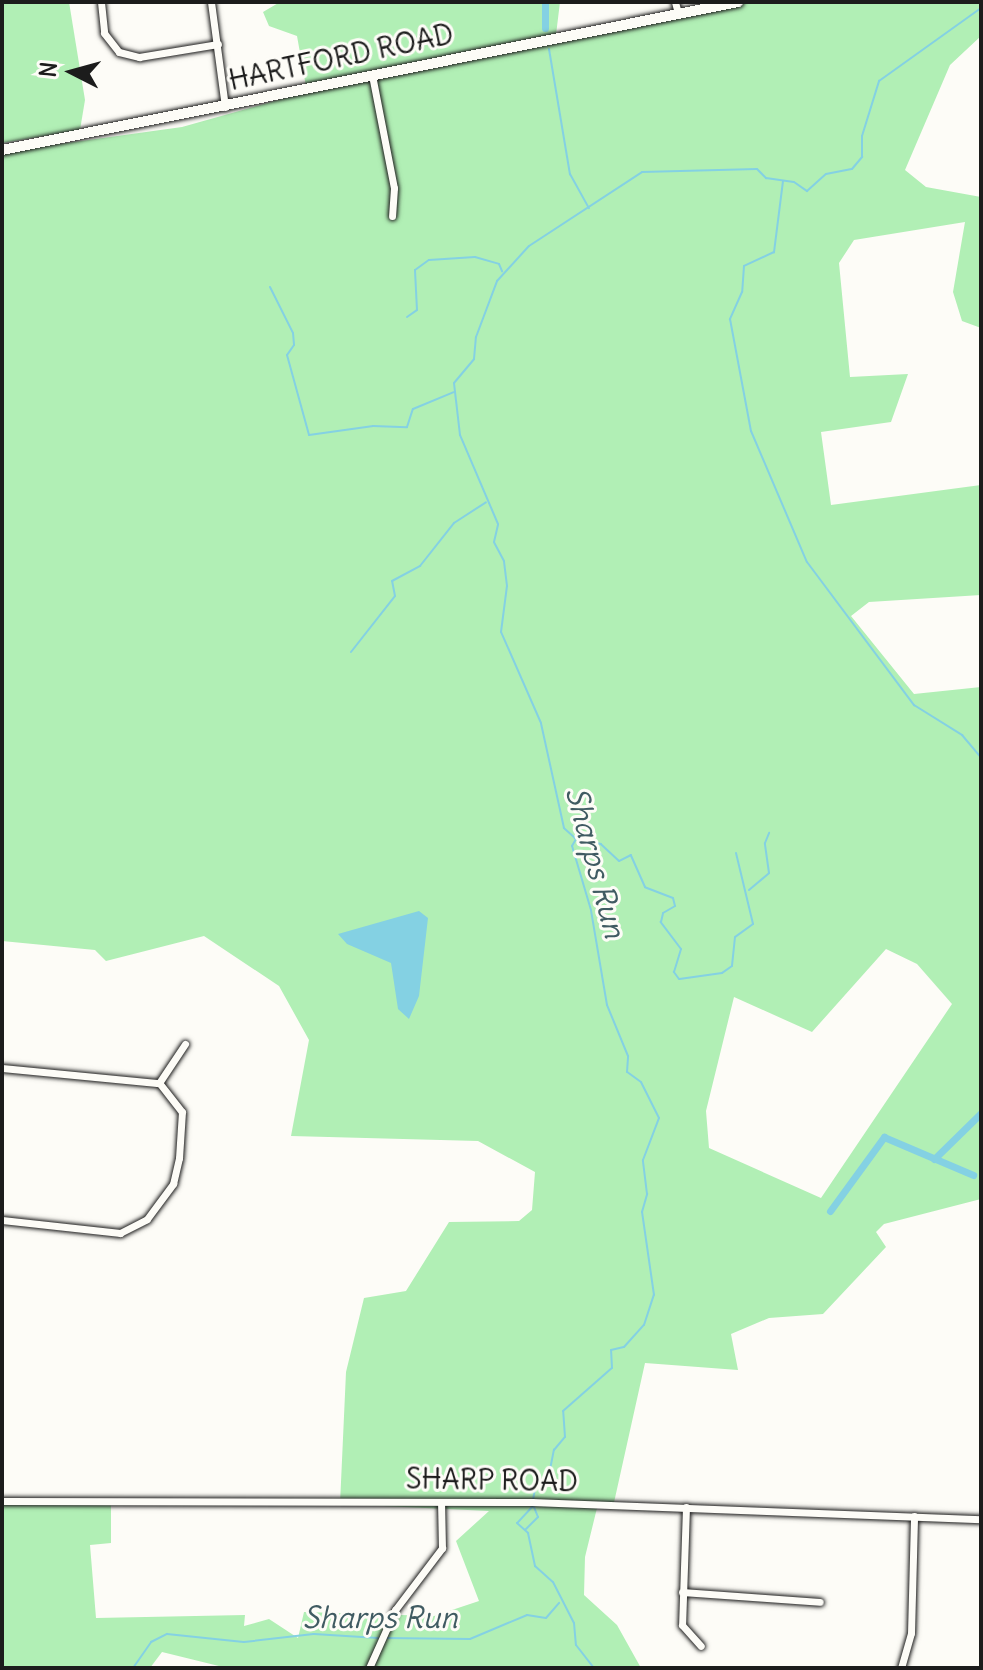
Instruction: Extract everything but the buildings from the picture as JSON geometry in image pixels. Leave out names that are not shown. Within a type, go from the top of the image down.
[{"type":"street","points":[[101,2],[104,33],[119,52],[139,57],[218,44]]},
{"type":"street","points":[[211,2],[225,107]]},
{"type":"street","name":"HARTFORD ROAD","points":[[2,150],[225,107],[676,7],[738,2]]},
{"type":"street","points":[[372,73],[394,188],[392,216]]},
{"type":"street","points":[[159,1083],[185,1044]]},
{"type":"street","points":[[2,1068],[159,1083],[182,1112],[179,1158],[173,1184],[147,1219],[120,1233],[2,1220]]},
{"type":"street","name":"SHARP ROAD","points":[[2,1501],[441,1502],[686,1507],[981,1519]]},
{"type":"street","points":[[369,1668],[395,1610],[442,1548],[441,1502]]},
{"type":"street","points":[[686,1507],[682,1625],[701,1646]]},
{"type":"street","points":[[901,1668],[911,1633],[914,1516]]},
{"type":"street","points":[[682,1592],[820,1602]]},
{"type":"green space","points":[[2,2],[69,2],[85,100],[80,130],[2,143]]},
{"type":"green space","points":[[280,2],[560,2],[555,43],[754,2],[981,2],[981,36],[950,65],[905,170],[926,187],[981,197],[981,328],[962,321],[953,292],[965,222],[854,240],[839,263],[850,377],[908,374],[891,422],[821,432],[831,505],[981,485],[981,595],[869,602],[851,616],[914,694],[981,687],[981,1199],[884,1224],[876,1232],[886,1247],[823,1314],[769,1318],[731,1334],[738,1370],[645,1363],[613,1507],[597,1508],[585,1557],[584,1595],[617,1625],[641,1668],[227,1668],[162,1652],[150,1668],[2,1668],[2,1502],[111,1503],[111,1543],[90,1545],[96,1618],[245,1615],[244,1626],[269,1619],[298,1638],[304,1612],[434,1616],[479,1601],[456,1541],[489,1511],[340,1504],[346,1372],[364,1298],[406,1291],[449,1222],[519,1221],[532,1210],[535,1172],[478,1141],[291,1136],[309,1040],[279,986],[204,936],[106,961],[95,950],[2,941],[2,152],[182,127],[307,92],[297,36],[269,26],[263,12]],"holes":[[[886,949],[917,964],[952,1004],[821,1198],[709,1148],[706,1111],[734,997],[812,1032]]]},
{"type":"water","points":[[419,911],[428,918],[419,996],[409,1019],[398,1009],[391,963],[347,944],[338,934]]},
{"type":"waterway","points":[[545,2],[545,28]]},
{"type":"waterway","name":"Sharps Run","points":[[736,853],[753,924],[735,937],[732,966],[722,973],[679,979],[674,972],[681,949],[661,922],[663,913],[675,906],[673,898],[645,887],[631,855],[619,861],[601,844],[575,838],[564,828],[541,723],[501,632],[507,586],[504,561],[494,542],[498,524],[460,435],[454,383],[474,359],[476,337],[497,281],[529,246],[642,172],[757,169],[766,178],[794,182],[807,191],[826,174],[852,169],[862,157],[862,136],[879,81],[981,8]]},
{"type":"waterway","points":[[549,49],[570,174],[589,208]]},
{"type":"waterway","points":[[783,181],[774,252],[744,266],[742,292],[730,319],[751,431],[807,562],[914,705],[962,735],[981,758]]},
{"type":"waterway","points":[[407,317],[417,310],[415,270],[429,260],[475,257],[499,264],[502,271]]},
{"type":"waterway","points":[[270,287],[293,333],[294,345],[287,355],[309,435],[373,426],[407,427],[413,409],[454,392]]},
{"type":"waterway","points":[[351,652],[395,596],[392,581],[420,566],[454,523],[486,502]]},
{"type":"waterway","points":[[749,890],[769,873],[765,843],[769,833]]},
{"type":"waterway","name":"Sharps Run","points":[[533,1500],[536,1483],[548,1480],[554,1450],[565,1437],[563,1411],[612,1368],[611,1350],[624,1347],[644,1325],[654,1295],[642,1212],[647,1194],[643,1160],[659,1118],[641,1082],[627,1072],[628,1056],[607,1005],[591,910],[572,846],[576,839]]},
{"type":"waterway","points":[[934,1159],[981,1113]]},
{"type":"waterway","points":[[830,1211],[884,1137],[973,1175]]},
{"type":"waterway","name":"Sharps Run","points":[[533,1506],[517,1523],[528,1533],[535,1566],[553,1582],[574,1623],[576,1645],[594,1668]]},
{"type":"waterway","points":[[526,1529],[538,1517],[534,1507]]},
{"type":"waterway","name":"Sharps Run","points":[[384,1638],[470,1639],[527,1615],[546,1618],[559,1603]]},
{"type":"waterway","name":"Sharps Run","points":[[133,1668],[151,1642],[167,1634],[244,1642],[314,1634],[378,1638]]}]
